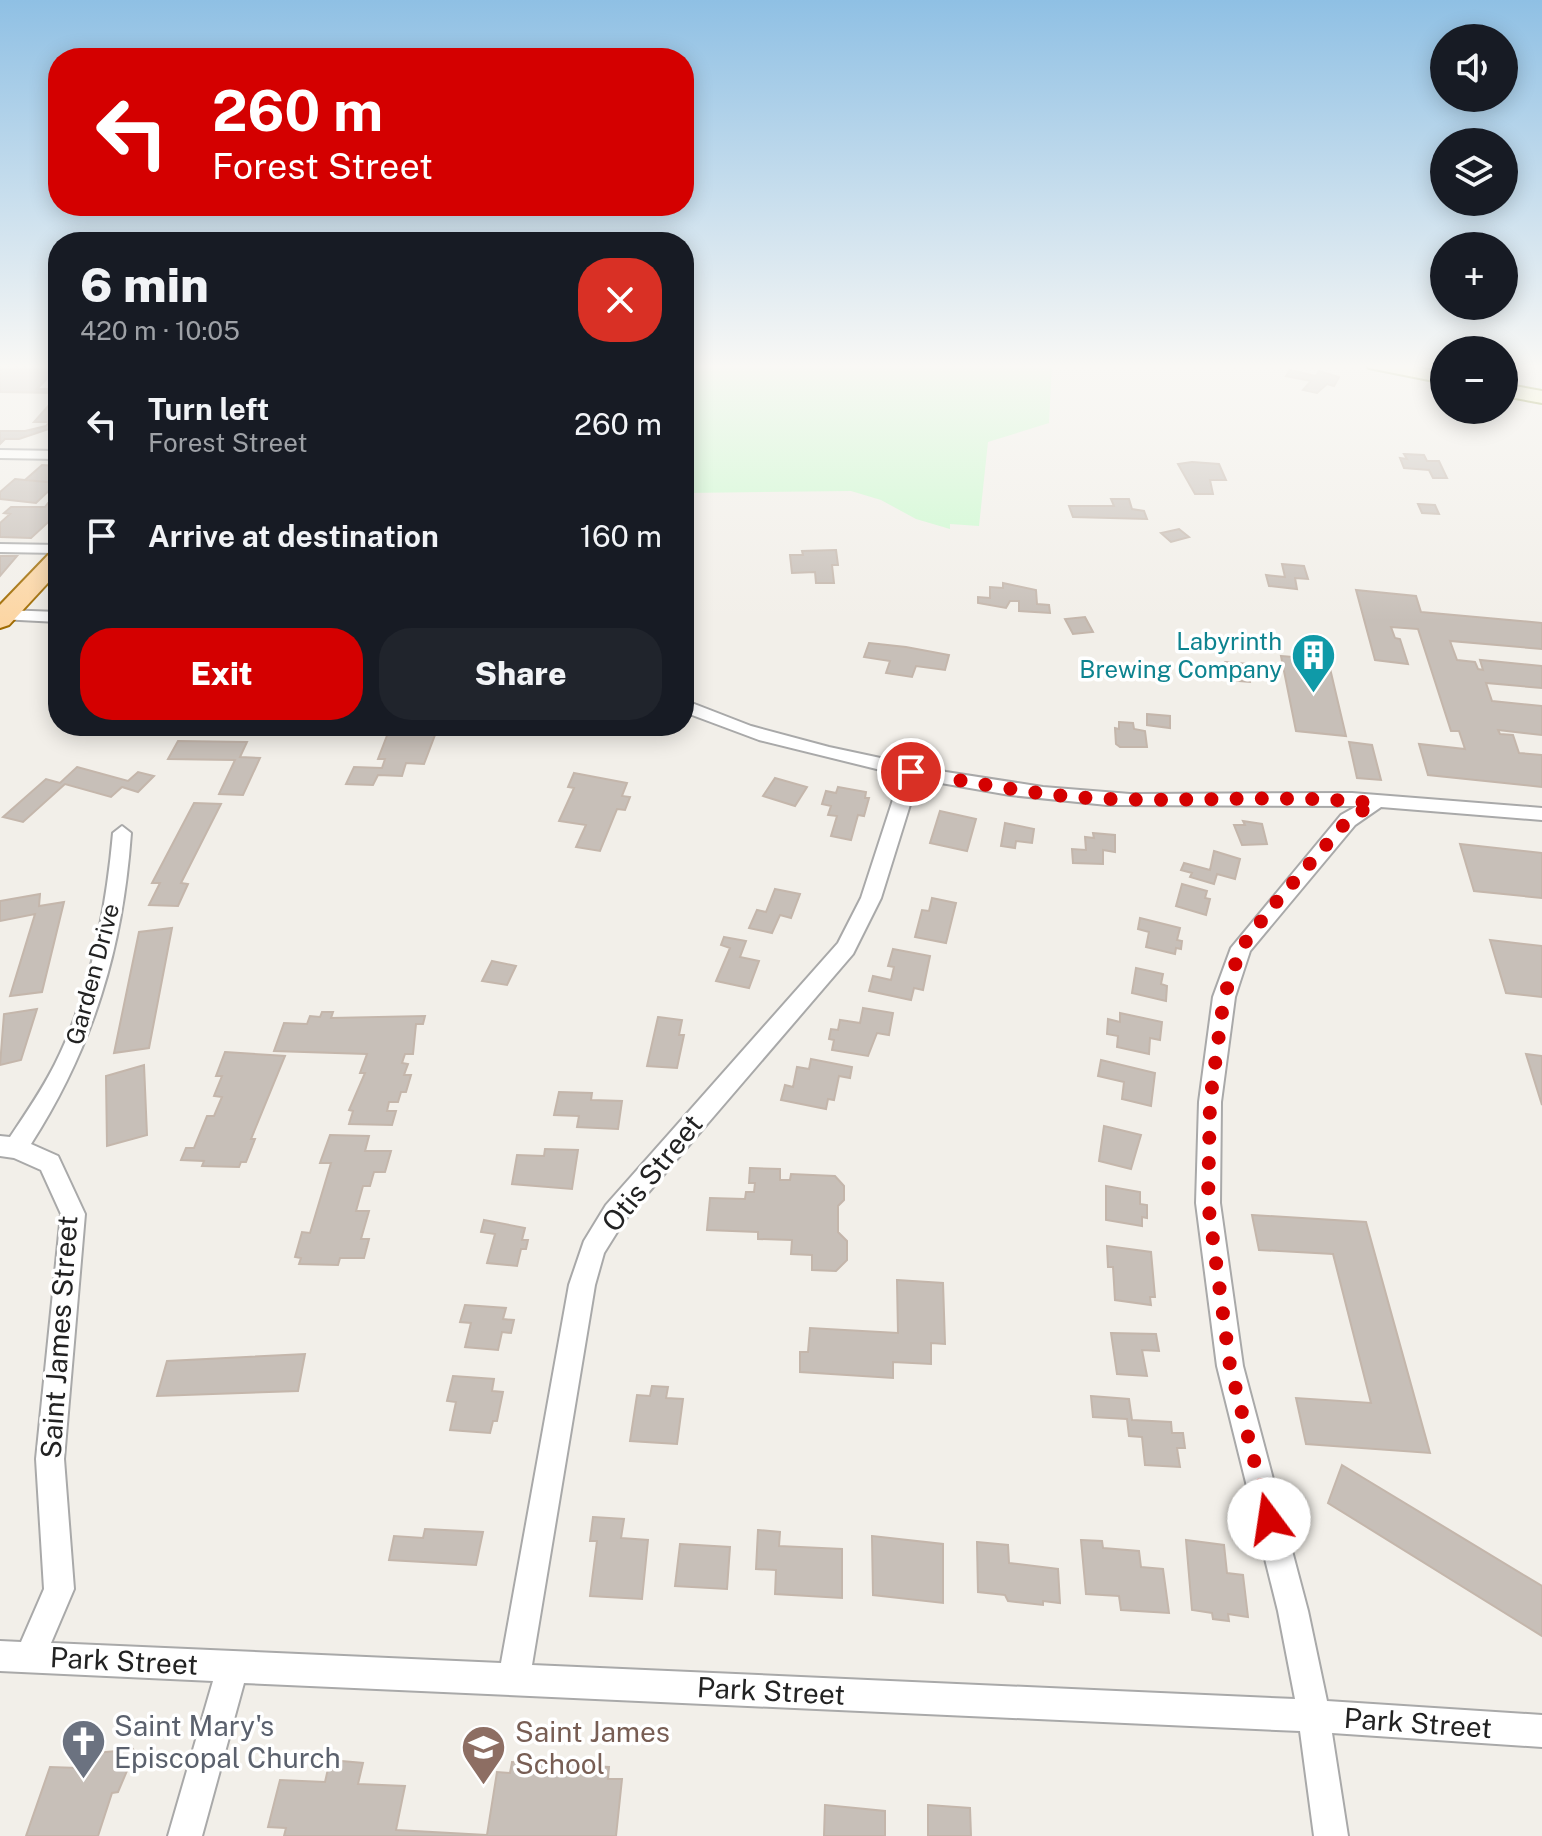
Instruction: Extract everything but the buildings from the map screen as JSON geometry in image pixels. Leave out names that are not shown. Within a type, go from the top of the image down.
[{"type":"main road","points":[[2,618],[48,569]]},
{"type":"street","points":[[0,454],[48,455]]},
{"type":"street","points":[[0,548],[48,549]]},
{"type":"street","points":[[2,618],[48,617]]},
{"type":"street","points":[[694,709],[754,734],[911,772],[1009,788],[1109,799],[1290,797],[1374,803],[1413,802],[1542,814]]},
{"type":"street","name":"Otis Street","points":[[514,1679],[582,1285],[593,1249],[615,1213],[846,948],[871,898],[911,772]]},
{"type":"street","points":[[1331,1836],[1314,1716],[1293,1611],[1230,1366],[1208,1203],[1210,1102],[1224,997],[1241,948],[1348,820],[1374,803]]},
{"type":"street","name":"Garden Drive","points":[[8,1147],[68,1062],[84,1021],[120,870],[122,833]]},
{"type":"street","name":"Saint James Street","points":[[8,1147],[50,1163],[73,1214],[64,1336],[53,1402],[50,1459],[59,1589],[15,1657]]},
{"type":"street","name":"Park Street","points":[[15,1657],[1314,1716],[1542,1731]]},
{"type":"street","points":[[185,1836],[233,1666]]},
{"type":"green space","points":[[694,450],[987,450],[979,526],[950,524],[950,529],[916,519],[881,500],[851,491],[694,493]]},
{"type":"place","name":"Labyrinth Brewing Company","points":[[1313,695]]},
{"type":"place","name":"Saint Mary's Episcopal Church","points":[[83,1781]]},
{"type":"place","name":"Saint James School","points":[[484,1787]]},
{"type":"route","points":[[911,772],[1009,788],[1109,799],[1290,797],[1374,803],[1348,820],[1271,908],[1241,948],[1224,997],[1210,1102],[1208,1203],[1230,1366],[1269,1519]]}]
